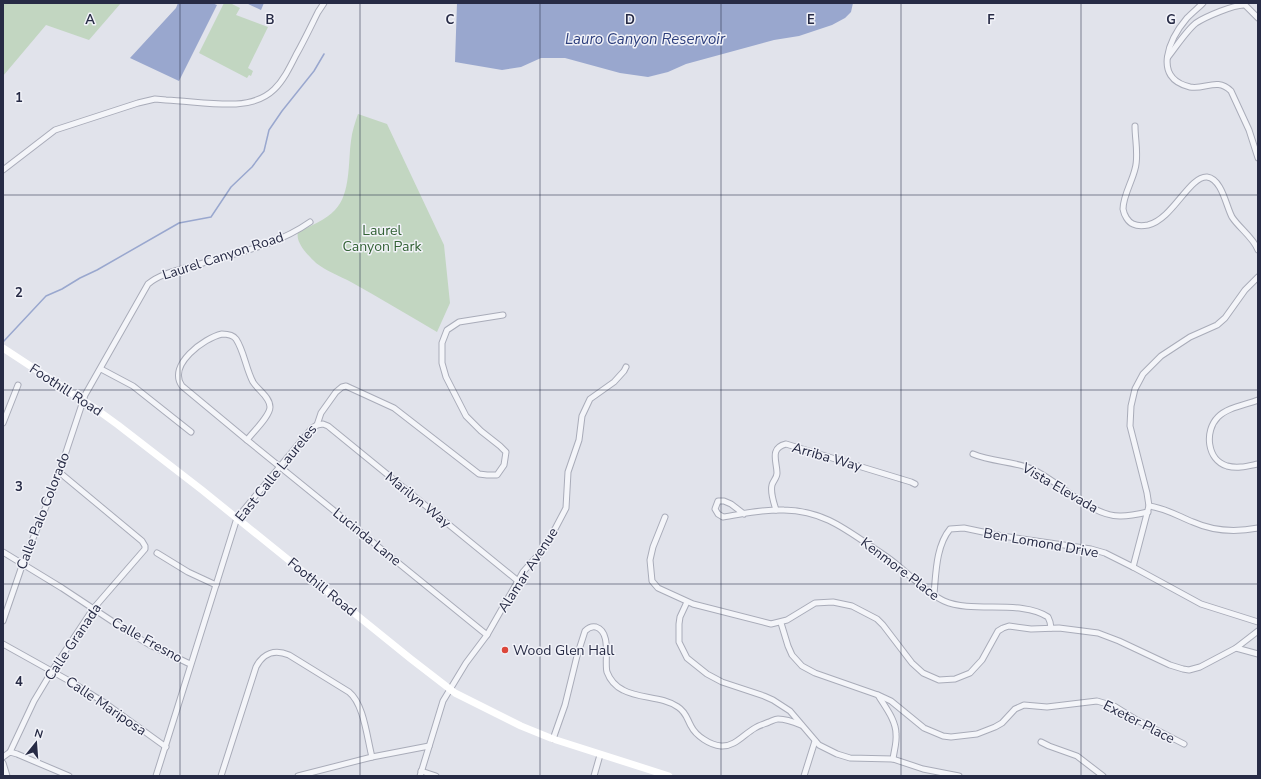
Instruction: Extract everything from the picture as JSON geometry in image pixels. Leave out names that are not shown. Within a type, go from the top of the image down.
[{"type":"main road","name":"Foothill Road","points":[[3,348],[84,400],[124,429],[449,689],[487,710],[553,739],[669,776]]},
{"type":"street","points":[[3,170],[55,130],[138,103],[166,100],[237,104],[251,102],[266,96],[284,79],[324,3]]},
{"type":"street","points":[[1203,3],[1187,18],[1169,47],[1167,58],[1169,73],[1172,78],[1191,87],[1218,84],[1227,87],[1231,91],[1249,130],[1258,158]]},
{"type":"street","points":[[1167,58],[1196,23],[1216,13],[1239,4],[1245,5],[1258,18]]},
{"type":"street","points":[[1135,126],[1136,168],[1126,194],[1123,209],[1125,217],[1136,225],[1143,226],[1153,223],[1163,217],[1197,180],[1209,177],[1218,185],[1232,217],[1258,250]]},
{"type":"street","name":"Laurel Canyon Road","points":[[84,400],[89,388],[145,289],[152,280],[176,271],[285,238],[310,222]]},
{"type":"street","points":[[1132,567],[1149,506],[1130,426],[1131,406],[1138,380],[1168,350],[1222,321],[1245,290],[1258,277]]},
{"type":"street","name":"East Calle Laureles","points":[[156,776],[237,518],[312,428],[317,424],[321,413],[336,392],[342,387],[346,386],[394,408],[479,474],[497,475],[504,465],[506,452],[466,416],[446,377],[442,363],[442,343],[447,330],[459,322],[503,316]]},
{"type":"street","name":"Lucinda Lane","points":[[247,440],[268,415],[270,409],[269,403],[254,383],[236,340],[228,334],[219,334],[204,341],[191,352],[180,368],[178,374],[182,386],[247,440],[487,635]]},
{"type":"street","name":"Alamar Avenue","points":[[421,774],[443,701],[449,689],[487,635],[523,572],[546,546],[566,508],[568,472],[579,440],[582,416],[587,404],[590,399],[621,376],[626,367]]},
{"type":"street","points":[[101,369],[133,386],[191,432]]},
{"type":"street","points":[[3,423],[18,385]]},
{"type":"street","name":"Calle Palo Colorado","points":[[3,621],[23,564],[59,472],[84,400]]},
{"type":"street","points":[[1258,400],[1223,413],[1214,423],[1209,436],[1211,450],[1215,457],[1226,466],[1237,468],[1258,464]]},
{"type":"street","name":"Marilyn Way","points":[[317,424],[328,426],[518,581]]},
{"type":"street","name":"Arriba Way","points":[[776,510],[771,491],[777,474],[775,454],[780,446],[786,444],[915,484]]},
{"type":"street","name":"Vista Elevada","points":[[973,454],[1020,464],[1033,470],[1087,505],[1104,513],[1120,516],[1148,512]]},
{"type":"street","name":"Calle Granada","points":[[10,752],[34,701],[52,671],[93,609],[143,551],[145,546],[142,541],[59,472]]},
{"type":"street","name":"Kenmore Place","points":[[744,514],[724,501],[718,501],[716,504],[715,509],[718,514],[723,517],[783,510],[810,513],[825,518],[838,524],[895,563],[944,601],[961,606],[1030,610],[1048,617],[1050,628]]},
{"type":"street","points":[[1149,506],[1170,511],[1207,527],[1224,530],[1258,528]]},
{"type":"street","points":[[665,517],[653,547],[650,560],[652,581],[658,588],[687,602],[771,624],[781,623],[790,619],[815,603],[833,602],[852,606],[869,614],[884,625],[905,656],[923,673],[933,678],[944,680],[956,679],[964,676],[977,667],[996,633],[1003,628],[1015,626],[1031,629],[1059,628],[1108,636],[1170,665],[1183,669],[1194,669],[1200,667],[1236,648],[1258,631]]},
{"type":"street","name":"Ben Lomond Drive","points":[[934,594],[941,544],[950,529],[964,528],[1002,536],[1086,548],[1105,553],[1202,604],[1258,622]]},
{"type":"street","name":"Calle Fresno","points":[[3,552],[150,645],[190,664]]},
{"type":"street","points":[[157,553],[188,572],[216,585]]},
{"type":"street","points":[[687,602],[680,617],[678,633],[681,647],[692,662],[706,674],[717,680],[773,700],[790,712],[815,742],[843,756],[867,759],[893,759],[923,769],[959,776]]},
{"type":"street","name":"Exeter Place","points":[[781,623],[792,655],[802,666],[815,673],[891,701],[924,728],[943,736],[951,737],[977,734],[995,727],[1002,723],[1016,708],[1024,704],[1047,707],[1097,701],[1114,706],[1135,719],[1184,744]]},
{"type":"street","points":[[553,739],[565,705],[580,644],[585,631],[590,627],[594,627],[602,631],[605,639],[606,668],[613,683],[623,690],[631,693],[663,700],[678,707],[686,715],[692,728],[698,735],[714,744],[726,746],[733,744],[756,727],[777,719],[801,725]]},
{"type":"street","name":"Calle Mariposa","points":[[3,644],[105,703],[125,716],[166,748]]},
{"type":"street","points":[[1236,648],[1258,654]]},
{"type":"street","points":[[222,776],[258,662],[265,655],[275,652],[289,655],[356,697],[360,707],[372,757]]},
{"type":"street","points":[[878,695],[893,720],[896,729],[893,759]]},
{"type":"street","points":[[804,776],[815,742]]},
{"type":"street","points":[[1041,742],[1077,756],[1103,776]]},
{"type":"street","points":[[298,776],[372,757],[429,746]]},
{"type":"street","points":[[3,757],[10,752],[17,754],[69,776]]},
{"type":"street","points":[[594,776],[600,755]]},
{"type":"street","points":[[3,763],[6,776]]},
{"type":"street","points":[[421,774],[436,776]]},
{"type":"green space","points":[[3,3],[121,3],[89,40],[46,25],[3,76]]},
{"type":"green space","points":[[224,3],[230,3],[240,8],[236,15],[268,27],[248,68],[253,71],[251,76],[249,75],[247,78],[199,53]]},
{"type":"green space","name":"Laurel Canyon Park","points":[[358,114],[387,124],[444,245],[450,303],[437,332],[362,288],[320,266],[306,253],[299,240],[298,232],[327,217],[335,210],[344,195],[348,177],[351,137]]},
{"type":"water","points":[[178,3],[212,3],[217,5],[179,81],[130,58],[176,8]]},
{"type":"water","points":[[246,3],[264,3],[261,10]]},
{"type":"water","name":"Lauro Canyon Reservoir","points":[[457,3],[853,3],[851,12],[845,18],[832,25],[799,36],[774,40],[686,64],[668,72],[648,77],[620,73],[565,58],[541,58],[521,67],[502,70],[455,62]]},
{"type":"waterway","points":[[3,342],[46,296],[97,270],[179,223],[211,217],[231,187],[252,167],[264,151],[269,130],[314,71],[324,54]]},
{"type":"place","name":"Wood Glen Hall","points":[[505,650]]}]
